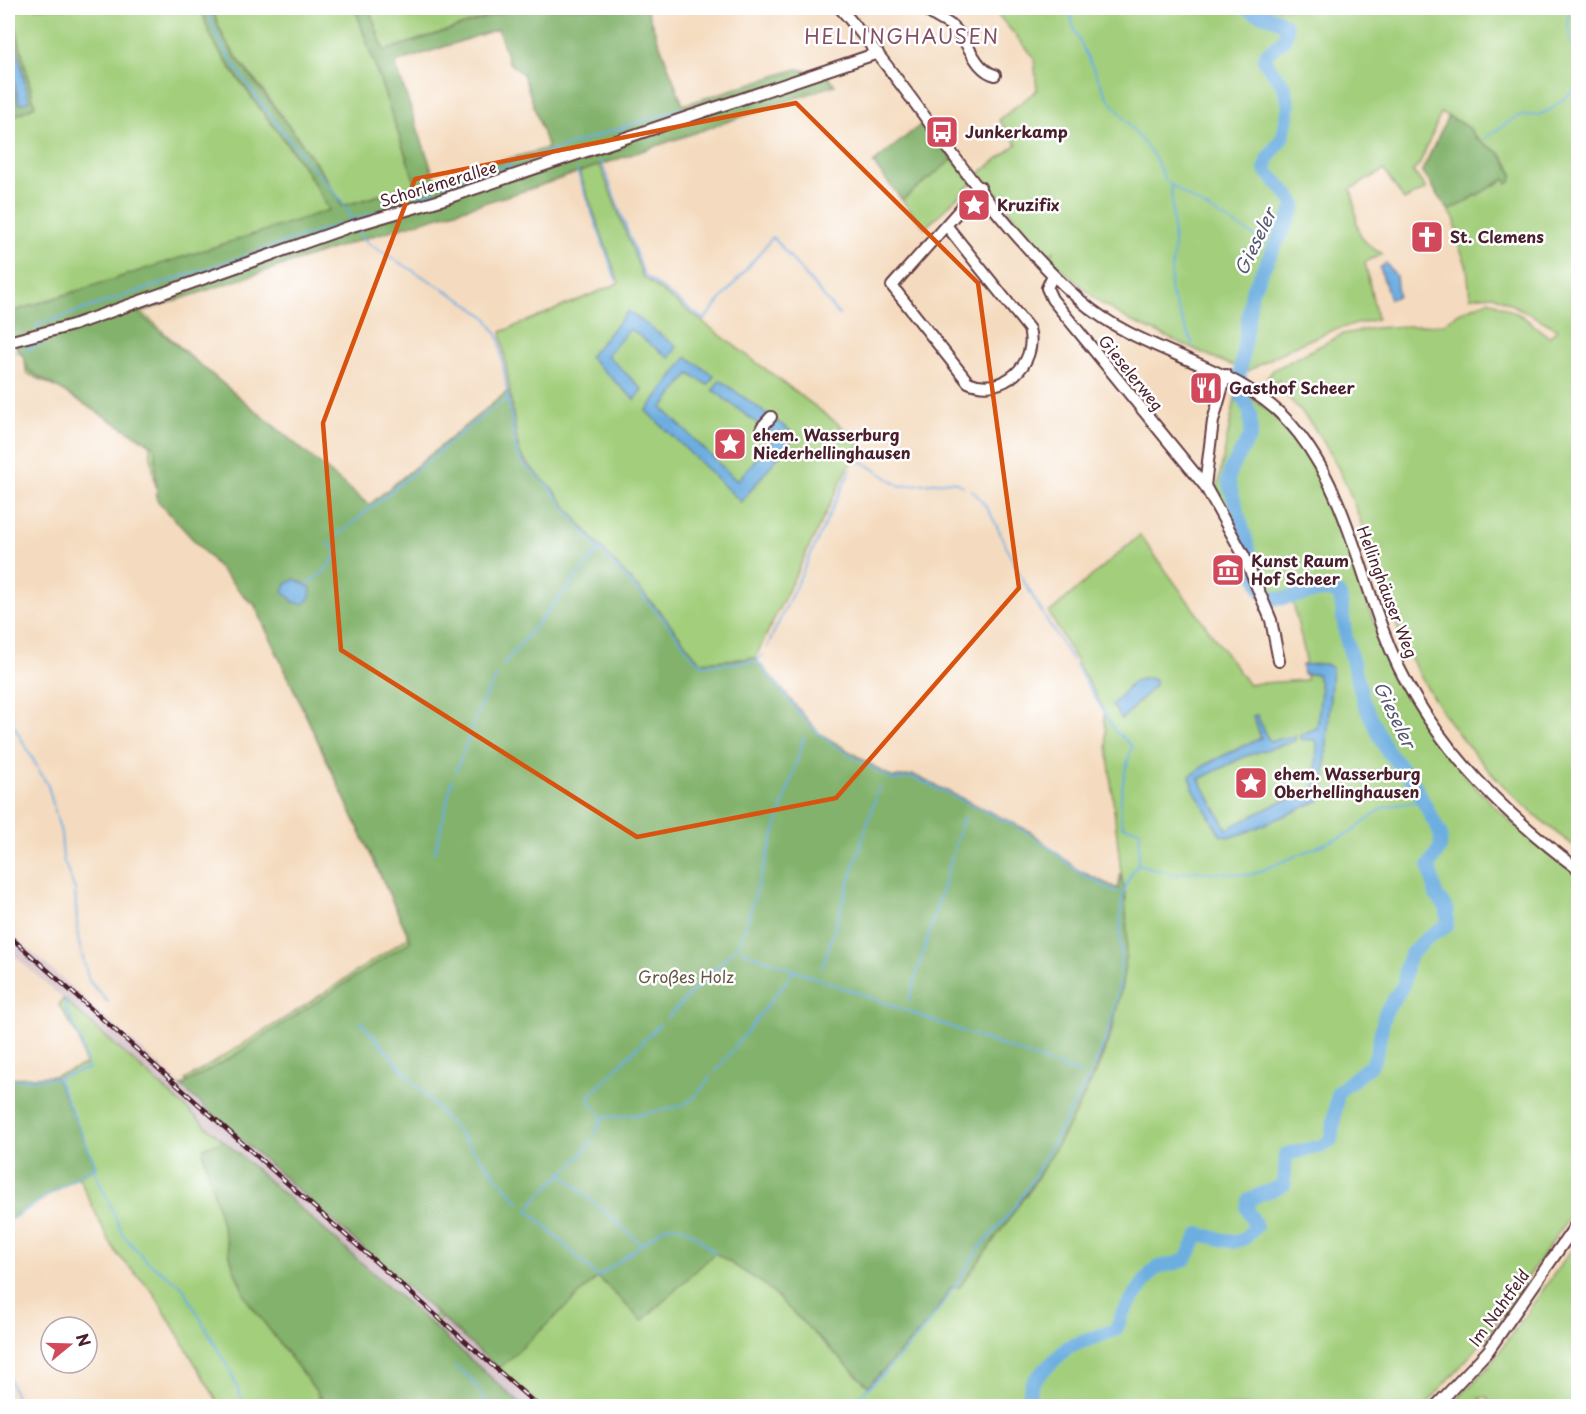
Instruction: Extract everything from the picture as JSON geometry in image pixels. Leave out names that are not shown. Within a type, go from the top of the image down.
[{"type":"street","name":"Hellinghäuser Weg","points":[[840,8],[878,53],[1033,255],[1084,304],[1119,327],[1246,386],[1271,405],[1298,432],[1317,458],[1336,497],[1385,637],[1431,723],[1460,763],[1496,801],[1531,834],[1578,869]]},
{"type":"street","points":[[925,8],[931,15],[953,27],[986,72],[995,75]]},
{"type":"street","name":"Schorlemerallee","points":[[8,342],[40,335],[349,227],[444,199],[878,53]]},
{"type":"street","points":[[946,225],[1029,329],[1032,346],[1030,358],[1003,382],[994,386],[968,382],[892,286],[946,225],[980,187]]},
{"type":"street","name":"Gieselerweg","points":[[1053,275],[1047,288],[1052,299],[1205,486],[1244,556],[1271,620],[1279,661]]},
{"type":"street","points":[[1205,486],[1213,421],[1229,377]]},
{"type":"street","points":[[762,427],[771,417]]},
{"type":"street","name":"Im Nahtfeld","points":[[1436,1407],[1488,1352],[1578,1222]]},
{"type":"highlighted area","points":[[796,103],[978,283],[1019,588],[836,798],[637,837],[341,650],[323,423],[415,179]]},
{"type":"shaded area","points":[[8,931],[541,1406],[523,1406],[8,950]]},
{"type":"green space","points":[[8,8],[11,8],[35,106],[8,119]]},
{"type":"green space","points":[[11,8],[202,8],[209,31],[220,53],[301,164],[330,210],[8,313],[8,119],[35,106]]},
{"type":"green space","name":"Großes Holz","points":[[202,8],[213,8],[226,42],[304,147],[342,206],[416,185],[355,8],[369,8],[384,51],[504,12],[503,8],[646,8],[683,105],[797,69],[825,73],[835,85],[527,190],[369,237],[138,313],[369,505],[508,391],[516,443],[525,463],[552,488],[588,534],[662,614],[700,662],[755,658],[819,733],[893,778],[914,775],[1031,832],[1078,870],[1118,889],[1121,873],[1127,930],[1122,986],[1107,1041],[1085,1094],[1057,1145],[1026,1194],[960,1287],[951,1287],[929,1322],[868,1386],[765,1285],[715,1253],[642,1321],[598,1277],[499,1369],[181,1086],[233,1056],[411,941],[254,603],[250,602],[157,500],[155,447],[28,370],[24,358],[8,335],[8,313],[329,210],[302,164],[220,52]],"holes":[[[498,29],[509,63],[523,74],[548,148],[435,179],[395,63]]]},
{"type":"green space","points":[[213,8],[355,8],[416,185],[342,206],[314,160],[232,50],[220,30]]},
{"type":"green space","points":[[369,8],[503,8],[504,12],[384,51]]},
{"type":"green space","points":[[992,8],[1578,8],[1578,849],[1551,829],[1502,784],[1479,760],[1439,707],[1406,648],[1357,512],[1327,447],[1306,417],[1280,390],[1284,385],[1278,380],[1274,384],[1267,378],[1273,370],[1343,334],[1375,328],[1443,324],[1459,313],[1489,300],[1522,316],[1549,337],[1558,329],[1494,295],[1470,297],[1467,267],[1458,243],[1455,220],[1449,211],[1505,179],[1511,182],[1512,174],[1507,162],[1478,139],[1470,129],[1441,113],[1419,165],[1413,171],[1426,189],[1404,200],[1384,170],[1351,189],[1360,234],[1372,248],[1383,254],[1365,262],[1377,319],[1333,330],[1294,346],[1248,371],[1242,366],[1230,365],[1131,321],[1100,303],[1048,257],[1055,250],[1046,258],[980,173],[1017,144],[999,120],[1037,90],[1034,57]]},
{"type":"green space","points":[[1448,116],[1469,128],[1477,139],[1500,153],[1513,174],[1511,182],[1507,184],[1505,179],[1449,211],[1422,171]]},
{"type":"green space","points":[[924,122],[953,159],[902,200],[873,163]]},
{"type":"green space","points":[[953,159],[972,183],[925,228],[902,200]]},
{"type":"green space","points":[[600,165],[643,277],[861,441],[755,658],[700,662],[519,453],[501,332],[619,283],[579,172]]},
{"type":"green space","points":[[140,310],[208,373],[370,507],[509,449],[1026,1197],[1096,1073],[1114,1026],[1126,897],[1121,873],[1103,708],[1049,613],[1140,535],[1248,684],[1306,680],[1305,654],[1292,599],[1268,601],[1216,494],[1237,389],[1273,415],[1300,446],[1322,482],[1339,522],[1383,646],[1401,684],[1436,739],[1456,765],[1501,813],[1551,855],[1578,874],[1578,1205],[1485,1339],[1425,1406],[973,1406],[961,1403],[951,1406],[541,1406],[499,1369],[503,1365],[445,1314],[432,1327],[318,1397],[327,1406],[220,1406],[153,1292],[118,1255],[109,1241],[78,1176],[96,1166],[55,1076],[85,1065],[79,1038],[59,1005],[63,999],[429,1323],[440,1310],[185,1080],[303,1007],[409,937],[254,604],[160,497],[155,483],[149,442],[75,396],[26,373],[25,355]],"holes":[[[765,1285],[871,1382],[867,1385]]]},
{"type":"green space","points":[[55,1076],[96,1166],[8,1221],[8,1078]]},
{"type":"green space","points":[[224,1141],[523,1406],[327,1406],[247,1300],[233,1267],[203,1153],[204,1147]]},
{"type":"green space","points":[[1578,1240],[1578,1406],[1492,1406],[1487,1398],[1479,1398],[1484,1406],[1451,1406],[1490,1365]]},
{"type":"water","points":[[8,8],[29,101],[19,104],[8,52]]},
{"type":"water","points":[[1386,263],[1396,276],[1398,296],[1390,299],[1380,268]]},
{"type":"water","points":[[628,311],[677,347],[669,358],[630,329],[607,355],[642,389],[635,400],[589,357]]},
{"type":"water","points":[[687,357],[714,376],[708,385],[689,374],[662,408],[737,481],[775,437],[713,390],[720,380],[796,435],[741,502],[646,411]]},
{"type":"water","points":[[295,579],[311,588],[310,597],[304,604],[293,602],[283,591],[286,584]]},
{"type":"water","points":[[1325,664],[1332,668],[1324,790],[1319,801],[1242,834],[1230,837],[1220,835],[1192,786],[1190,776],[1208,763],[1261,738],[1253,716],[1257,715],[1271,741],[1295,736],[1295,741],[1246,756],[1199,779],[1227,829],[1280,802],[1306,795],[1315,788],[1317,744],[1315,740],[1300,739],[1300,735],[1317,728],[1321,690],[1317,674],[1303,674],[1302,665]]},
{"type":"water","points":[[1149,678],[1155,680],[1155,685],[1122,719],[1112,705],[1134,681]]},
{"type":"waterway","points":[[207,8],[212,25],[222,44],[248,85],[303,157],[338,196],[353,222]]},
{"type":"waterway","points":[[1069,8],[1075,32],[1107,96],[1155,158],[1165,180],[1185,195],[1273,247]]},
{"type":"waterway","name":"Gieseler","points":[[1027,1406],[1031,1385],[1035,1379],[1068,1347],[1115,1330],[1122,1314],[1153,1271],[1186,1259],[1199,1234],[1234,1242],[1245,1238],[1256,1226],[1247,1209],[1249,1199],[1284,1185],[1286,1154],[1322,1146],[1331,1140],[1338,1092],[1372,1064],[1385,1013],[1404,984],[1406,965],[1411,954],[1427,938],[1447,926],[1447,909],[1436,895],[1429,866],[1440,848],[1441,835],[1412,780],[1387,751],[1364,703],[1346,638],[1340,595],[1324,591],[1283,598],[1266,596],[1261,589],[1228,480],[1231,469],[1251,435],[1250,413],[1238,387],[1252,291],[1295,206],[1287,193],[1265,170],[1268,158],[1283,137],[1289,106],[1284,86],[1264,61],[1264,57],[1283,41],[1286,26],[1282,22],[1247,8]]},
{"type":"waterway","points":[[1569,8],[1569,32],[1578,55]]},
{"type":"waterway","points":[[1484,139],[1517,116],[1538,115],[1550,110],[1578,87]]},
{"type":"waterway","points":[[444,186],[682,108]]},
{"type":"waterway","points":[[601,161],[644,275],[704,320],[773,237],[839,315]]},
{"type":"waterway","points":[[577,171],[616,280]]},
{"type":"waterway","points":[[1171,185],[1174,244],[1170,291],[1193,345]]},
{"type":"waterway","points":[[408,202],[435,191]]},
{"type":"waterway","points":[[39,331],[37,325],[404,203]]},
{"type":"waterway","points":[[356,230],[369,244],[486,317],[499,338],[517,454],[524,464],[550,488],[584,532],[664,619],[696,660],[706,665],[757,661],[763,654]]},
{"type":"waterway","points":[[24,351],[43,343],[41,336]]},
{"type":"waterway","points":[[8,353],[17,352]]},
{"type":"waterway","points":[[333,539],[487,412],[507,399]]},
{"type":"waterway","points":[[854,463],[863,462],[900,486],[953,481],[963,486]]},
{"type":"waterway","points":[[767,647],[851,469]]},
{"type":"waterway","points":[[971,490],[991,514],[1013,561],[1072,660]]},
{"type":"waterway","points":[[307,584],[326,570],[338,552],[328,543]]},
{"type":"waterway","points":[[503,665],[599,550]]},
{"type":"waterway","points":[[757,661],[809,724],[829,742],[893,780],[914,777],[1014,825],[1047,845],[1077,871],[1117,892]]},
{"type":"waterway","points":[[1075,664],[1115,731],[1132,746],[1122,786],[1121,815],[1122,826],[1140,830],[1138,864],[1174,875],[1194,871],[1251,875],[1352,832],[1384,807],[1421,801]]},
{"type":"waterway","points":[[456,771],[481,704],[497,676]]},
{"type":"waterway","points":[[8,705],[14,726],[48,786],[61,833],[63,859],[75,890],[78,939],[89,981],[108,1002]]},
{"type":"waterway","points":[[667,1018],[740,943],[804,738]]},
{"type":"waterway","points":[[435,852],[452,781]]},
{"type":"waterway","points":[[822,968],[879,787]]},
{"type":"waterway","points":[[909,1000],[964,816]]},
{"type":"waterway","points":[[1092,1071],[1107,1036],[1114,1012],[1120,975],[1122,902],[1130,876],[1138,864]]},
{"type":"waterway","points":[[742,951],[1080,1074]]},
{"type":"waterway","points":[[716,1071],[795,970]]},
{"type":"waterway","points":[[68,1000],[65,1007],[80,1038],[88,1069],[57,1078],[96,1166],[93,1167],[123,1235],[147,1261],[182,1286],[230,1371],[245,1406]]},
{"type":"waterway","points":[[361,1022],[519,1202]]},
{"type":"waterway","points":[[596,1109],[588,1099],[592,1093],[660,1024]]},
{"type":"waterway","points":[[603,1116],[621,1116],[673,1108],[690,1101],[711,1076]]},
{"type":"waterway","points":[[955,1286],[979,1249],[1015,1207],[1090,1076]]},
{"type":"waterway","points":[[8,1080],[57,1078]]},
{"type":"waterway","points":[[595,1134],[602,1120],[600,1113]]},
{"type":"waterway","points":[[592,1140],[578,1159],[543,1191],[528,1210],[598,1277],[665,1227],[679,1226],[686,1229],[715,1253]]},
{"type":"waterway","points":[[8,1221],[93,1167]]},
{"type":"waterway","points":[[561,1173],[641,1244]]},
{"type":"waterway","points":[[849,1406],[905,1351],[953,1288]]},
{"type":"waterway","points":[[454,1366],[470,1378],[490,1406]]},
{"type":"waterway","points":[[8,1374],[16,1398],[8,1403]]},
{"type":"railway","points":[[8,935],[538,1406]]},
{"type":"place","name":"Junkerkamp","points":[[942,132]]},
{"type":"place","name":"Kruzifix","points":[[974,205]]},
{"type":"place","name":"St. Clemens","points":[[1427,237]]},
{"type":"place","name":"Gasthof Scheer","points":[[1206,388]]},
{"type":"place","name":"ehem. Wasserburg Niederhellinghausen","points":[[730,444]]},
{"type":"place","name":"Kunst Raum Hof Scheer","points":[[1228,570]]},
{"type":"place","name":"ehem. Wasserburg Oberhellinghausen","points":[[1251,783]]},
{"type":"district","name":"HELLINGHAUSEN","points":[[902,37]]}]
